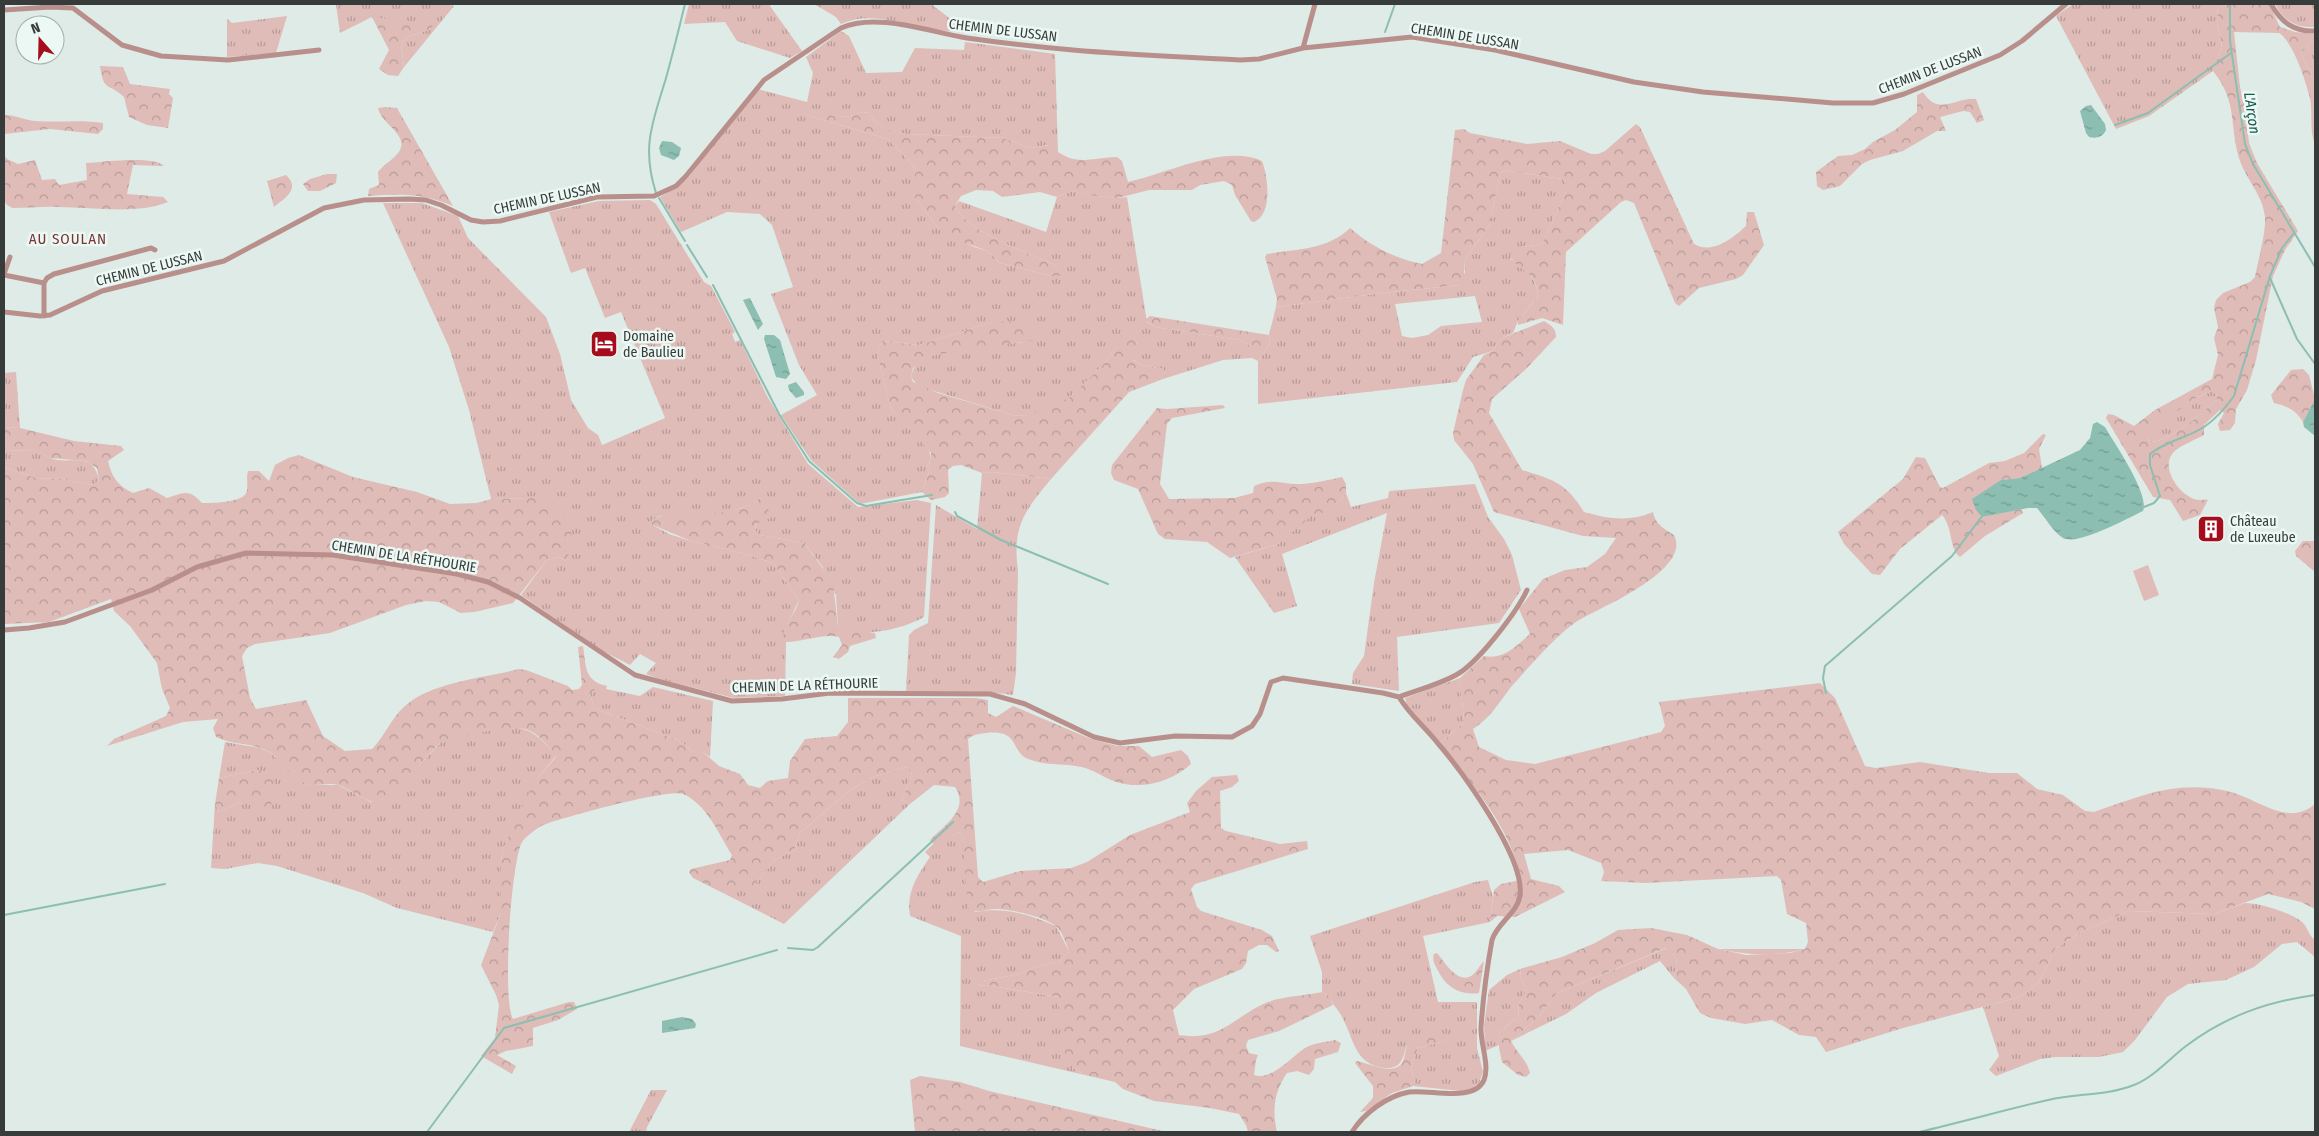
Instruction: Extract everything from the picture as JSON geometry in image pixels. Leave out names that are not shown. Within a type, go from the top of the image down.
[{"type":"street","points":[[1304,48],[1315,4]]},
{"type":"street","name":"CHEMIN DE LUSSAN","points":[[4,312],[44,316],[55,314],[102,291],[224,261],[324,208],[338,204],[364,200],[426,200],[471,220],[483,222],[500,221],[597,198],[654,196],[666,192],[686,176],[764,80],[841,28],[852,23],[870,21],[891,23],[968,38],[1074,50],[1240,60],[1259,59],[1304,48],[1412,37],[1495,50],[1634,82],[1703,92],[1859,104],[1887,100],[2000,55],[2022,41],[2066,4]]},
{"type":"street","points":[[2271,4],[2277,15],[2290,26],[2298,30],[2315,31]]},
{"type":"street","points":[[4,10],[50,7],[73,8],[122,45],[161,56],[228,60],[319,50]]},
{"type":"street","points":[[44,316],[44,283],[47,278],[54,274],[151,248],[155,250]]},
{"type":"street","points":[[10,257],[4,274],[44,283]]},
{"type":"street","name":"CHEMIN DE LA RÉTHOURIE","points":[[4,630],[65,622],[152,590],[197,567],[246,553],[333,555],[457,574],[488,582],[520,598],[635,675],[726,700],[782,699],[830,693],[990,694],[1024,704],[1094,737],[1120,744],[1175,736],[1232,737],[1252,726],[1260,714],[1271,682],[1283,678],[1383,693],[1399,698]]},
{"type":"street","points":[[1352,1132],[1364,1116],[1396,1096],[1417,1091],[1463,1093],[1474,1090],[1481,1085],[1486,1073],[1481,1027],[1492,940],[1496,929],[1517,905],[1520,894],[1515,867],[1490,815],[1437,742],[1399,698],[1456,675],[1467,668],[1506,622],[1527,590]]},
{"type":"green space","points":[[336,4],[445,4],[454,6],[404,67],[401,45],[407,37],[431,29],[372,17],[340,33]]},
{"type":"green space","points":[[689,4],[771,4],[770,6],[802,51],[790,58],[737,41],[725,22],[684,24]]},
{"type":"green space","points":[[814,4],[931,4],[965,30],[966,33],[873,18],[862,18],[841,24],[836,17]]},
{"type":"green space","points":[[2073,4],[2218,4],[2217,24],[2222,45],[2213,71],[2149,116],[2116,129],[2056,16]]},
{"type":"green space","points":[[2218,4],[2269,4],[2280,27],[2295,32],[2315,34],[2315,41],[2311,42],[2301,53],[2315,85],[2315,144],[2312,133],[2310,98],[2298,62],[2284,37],[2279,33],[2234,32],[2249,143],[2257,163],[2298,231],[2285,250],[2273,276],[2256,360],[2247,390],[2236,409],[2235,423],[2230,430],[2220,431],[2218,424],[2224,413],[2220,410],[2204,425],[2204,435],[2179,448],[2171,456],[2169,470],[2181,491],[2194,499],[2208,500],[2200,515],[2183,521],[2170,500],[2153,497],[2106,418],[2108,414],[2114,415],[2134,426],[2155,410],[2212,379],[2218,355],[2214,338],[2218,327],[2214,308],[2216,300],[2223,293],[2250,282],[2255,277],[2265,224],[2264,209],[2239,158],[2230,103],[2221,82],[2213,71],[2222,45],[2217,24]],"holes":[[[2212,391],[2217,395],[2217,400],[2177,432],[2151,442],[2147,438],[2148,434],[2193,399]]]},
{"type":"green space","points":[[2275,4],[2315,4],[2315,27],[2296,25],[2282,15]]},
{"type":"green space","points":[[287,16],[276,53],[227,57],[227,19],[232,23]]},
{"type":"green space","points":[[372,17],[430,23],[433,27],[407,37],[401,45],[404,67],[398,76],[388,75],[379,69],[389,50]]},
{"type":"green space","points":[[841,31],[849,36],[866,73],[902,72],[915,48],[964,50],[965,42],[1055,54],[1058,153],[1048,145],[1030,148],[1003,138],[906,134],[888,130],[876,123],[869,113],[862,112],[847,117],[805,113],[806,115],[888,139],[914,166],[916,171],[913,179],[913,195],[940,230],[974,247],[988,251],[1000,263],[1051,276],[1059,267],[986,234],[962,216],[955,206],[959,201],[1046,232],[1057,197],[1072,191],[1087,195],[1127,197],[1147,322],[1155,327],[1240,340],[1252,347],[1252,358],[1223,360],[1163,379],[1167,375],[1163,369],[1142,365],[1132,359],[1137,342],[1116,347],[1103,365],[1069,398],[1037,413],[1025,416],[1012,415],[918,386],[911,377],[919,362],[932,355],[1025,342],[993,322],[919,345],[882,341],[877,354],[891,409],[927,447],[930,461],[927,466],[930,469],[922,492],[860,504],[811,460],[781,415],[817,395],[799,365],[771,294],[793,287],[772,225],[760,214],[727,212],[681,232],[660,197],[688,178],[757,89],[807,102],[813,73],[806,57]]},
{"type":"green space","points":[[2315,41],[2315,85],[2301,53],[2311,42]]},
{"type":"green space","points":[[100,66],[123,67],[130,84],[170,89],[169,94],[173,98],[168,128],[147,125],[129,117],[124,97],[105,84]]},
{"type":"green space","points":[[1923,92],[1929,99],[1941,105],[1976,99],[1984,120],[1977,123],[1970,112],[1963,111],[1940,117],[1946,131],[1937,131],[1903,151],[1862,164],[1840,186],[1823,190],[1817,186],[1816,172],[1838,156],[1852,155],[1895,130],[1917,112],[1917,95]]},
{"type":"green space","points":[[378,108],[397,108],[453,206],[411,195],[368,196],[369,189],[379,185],[378,172],[400,150],[400,139],[380,114]]},
{"type":"green space","points":[[805,112],[847,117],[862,112],[869,113],[876,123],[889,130],[906,134],[1003,138],[1030,148],[1049,145],[1067,157],[1081,160],[1117,157],[1122,161],[1128,182],[1213,158],[1247,157],[1262,161],[1267,185],[1266,203],[1260,218],[1254,222],[1251,221],[1235,195],[1232,185],[1224,181],[1200,185],[1192,190],[1149,190],[1118,198],[1086,195],[1072,191],[1057,197],[1040,192],[1002,197],[993,191],[976,190],[961,196],[955,206],[962,216],[986,234],[1001,242],[1059,267],[1060,276],[1051,276],[1000,263],[988,251],[951,238],[940,230],[913,195],[913,179],[916,171],[914,166],[888,139],[806,115]]},
{"type":"green space","points":[[4,115],[35,121],[103,123],[103,129],[98,134],[50,129],[4,134]]},
{"type":"green space","points":[[1636,124],[1640,127],[1694,244],[1708,248],[1722,244],[1746,226],[1747,212],[1754,212],[1764,245],[1743,275],[1736,279],[1699,288],[1679,306],[1675,303],[1634,203],[1626,200],[1621,202],[1566,252],[1563,325],[1542,318],[1518,325],[1518,321],[1538,296],[1534,280],[1516,264],[1509,253],[1522,247],[1542,244],[1566,192],[1566,183],[1562,179],[1504,170],[1500,174],[1490,224],[1464,261],[1464,282],[1460,285],[1276,307],[1277,299],[1265,257],[1267,254],[1322,245],[1332,241],[1350,228],[1384,251],[1412,262],[1422,264],[1441,253],[1455,130],[1464,129],[1470,133],[1527,144],[1560,141],[1591,154],[1598,154],[1605,151]]},
{"type":"green space","points":[[4,155],[7,159],[18,164],[35,160],[42,180],[55,179],[59,185],[87,180],[86,163],[139,160],[158,163],[164,166],[133,165],[127,194],[163,197],[168,202],[155,206],[128,209],[12,208],[6,204],[4,199]]},
{"type":"green space","points":[[1504,170],[1562,179],[1566,183],[1566,192],[1542,244],[1522,247],[1511,259],[1533,279],[1538,296],[1518,321],[1513,333],[1500,339],[1493,351],[1473,357],[1457,382],[1258,404],[1258,361],[1270,344],[1269,335],[1276,307],[1460,285],[1465,272],[1464,261],[1490,224],[1500,174]],"holes":[[[1475,296],[1482,322],[1441,326],[1428,335],[1412,338],[1402,336],[1395,304]]]},
{"type":"green space","points":[[327,174],[337,174],[336,183],[320,191],[308,191],[303,184],[310,179]]},
{"type":"green space","points":[[286,175],[290,180],[292,189],[287,197],[274,207],[267,181]]},
{"type":"green space","points":[[650,200],[656,204],[704,282],[711,286],[735,332],[732,334],[735,342],[740,340],[767,396],[808,464],[858,507],[917,500],[931,503],[924,617],[904,626],[870,632],[859,632],[838,627],[836,595],[822,566],[804,543],[759,535],[755,530],[762,497],[751,504],[728,513],[659,516],[649,523],[669,534],[773,563],[799,600],[783,634],[786,642],[785,696],[734,698],[659,679],[646,674],[656,663],[640,654],[630,665],[599,649],[521,595],[547,560],[559,557],[566,561],[565,545],[557,528],[535,498],[491,499],[469,410],[449,347],[383,203],[422,203],[458,216],[468,238],[546,317],[560,354],[571,400],[588,428],[598,435],[602,445],[665,418],[621,312],[605,318],[585,268],[571,273],[549,212],[599,201]]},
{"type":"green space","points":[[1150,316],[1269,335],[1270,344],[1258,361],[1252,358],[1252,347],[1240,340],[1155,327],[1145,320]]},
{"type":"green space","points":[[1018,321],[1032,330],[1037,340],[924,358],[913,368],[911,377],[913,382],[938,393],[1012,415],[1025,416],[1069,398],[1103,365],[1116,347],[1128,339],[1137,341],[1133,360],[1142,365],[1163,369],[1167,375],[1163,379],[1129,392],[1051,479],[993,472],[982,473],[961,465],[953,466],[948,470],[949,493],[945,497],[931,500],[922,492],[930,469],[927,466],[930,462],[931,453],[891,409],[877,354],[882,341],[919,345],[993,322]]},
{"type":"green space","points":[[1544,321],[1553,327],[1556,337],[1526,369],[1492,399],[1489,413],[1522,470],[1558,484],[1571,495],[1584,512],[1627,518],[1653,512],[1658,523],[1674,535],[1676,548],[1670,561],[1658,574],[1642,586],[1579,620],[1534,661],[1490,715],[1473,729],[1479,747],[1506,760],[1535,764],[1661,732],[1665,726],[1659,702],[1820,683],[1835,698],[1865,766],[1876,768],[1920,762],[1989,773],[2017,773],[2037,789],[2063,795],[2085,811],[2094,812],[2143,795],[2191,787],[2227,791],[2283,812],[2294,813],[2304,811],[2315,804],[2315,909],[2301,902],[2268,894],[2214,914],[2129,911],[2079,933],[2055,949],[2038,983],[2020,997],[1903,1028],[1826,1052],[1816,1037],[1799,1035],[1772,1020],[1745,1024],[1711,1018],[1700,1013],[1686,989],[1674,978],[1677,959],[1666,948],[1555,994],[1540,1016],[1511,1041],[1527,1064],[1530,1073],[1526,1077],[1518,1075],[1502,1062],[1499,1048],[1499,1033],[1518,1017],[1519,1004],[1526,991],[1520,969],[1562,957],[1595,943],[1618,930],[1651,928],[1687,935],[1718,949],[1746,955],[1790,953],[1805,949],[1808,942],[1806,923],[1787,914],[1781,880],[1777,876],[1646,883],[1601,881],[1604,872],[1601,863],[1568,850],[1524,854],[1531,879],[1559,886],[1565,892],[1515,917],[1497,916],[1490,922],[1494,890],[1501,884],[1521,880],[1509,842],[1499,824],[1489,807],[1441,743],[1464,722],[1460,678],[1484,656],[1491,657],[1504,654],[1530,634],[1519,609],[1543,579],[1565,570],[1587,567],[1605,554],[1616,538],[1583,536],[1494,512],[1473,464],[1454,440],[1453,433],[1466,380],[1484,355],[1493,351],[1500,339]]},
{"type":"green space","points":[[2303,369],[2309,375],[2315,399],[2303,422],[2291,409],[2274,403],[2271,395],[2291,370]]},
{"type":"green space","points":[[16,372],[20,428],[4,427],[4,373]]},
{"type":"green space","points":[[2212,391],[2217,395],[2217,400],[2186,426],[2159,440],[2151,442],[2147,438],[2147,434],[2193,399]]},
{"type":"green space","points":[[1223,405],[1225,408],[1172,418],[1167,424],[1160,484],[1169,499],[1234,498],[1253,493],[1254,486],[1267,482],[1302,484],[1342,477],[1346,484],[1346,493],[1340,501],[1327,512],[1314,514],[1278,544],[1230,558],[1207,542],[1165,539],[1158,534],[1138,489],[1114,480],[1111,473],[1112,465],[1157,408]]},
{"type":"green space","points":[[4,427],[20,428],[74,441],[121,446],[124,450],[108,461],[111,472],[116,480],[133,493],[149,488],[167,498],[183,493],[194,495],[202,503],[235,500],[245,495],[247,491],[248,471],[259,471],[269,481],[275,465],[299,455],[353,477],[417,492],[450,504],[477,503],[491,499],[535,498],[546,501],[567,515],[572,535],[565,542],[569,553],[566,561],[559,557],[547,560],[513,603],[461,613],[439,602],[426,601],[406,605],[330,633],[255,644],[247,648],[242,656],[250,698],[256,709],[306,700],[323,736],[345,751],[372,749],[405,706],[429,691],[443,686],[519,669],[568,686],[572,690],[579,689],[582,685],[578,647],[583,646],[586,666],[590,676],[599,684],[607,686],[606,689],[597,689],[590,693],[594,708],[680,741],[693,752],[703,752],[719,766],[740,774],[748,785],[760,788],[768,781],[788,778],[790,761],[805,739],[837,736],[848,722],[848,698],[976,698],[988,700],[988,713],[996,717],[1013,706],[1091,739],[1118,746],[1139,746],[1152,757],[1181,750],[1188,756],[1191,764],[1174,776],[1156,783],[1136,785],[1116,782],[1085,768],[1041,763],[1028,759],[1022,755],[1013,741],[1004,734],[986,733],[970,737],[968,739],[978,877],[983,882],[1020,871],[1071,868],[1087,862],[1130,835],[1190,812],[1187,803],[1196,791],[1212,777],[1237,775],[1239,781],[1232,787],[1220,791],[1221,828],[1226,831],[1280,844],[1307,841],[1308,849],[1195,884],[1191,889],[1197,907],[1201,911],[1262,930],[1272,936],[1279,951],[1276,952],[1267,945],[1259,945],[1248,951],[1246,963],[1242,969],[1194,989],[1173,1010],[1179,1035],[1206,1035],[1227,1026],[1256,1007],[1268,1002],[1281,998],[1322,992],[1329,996],[1333,1005],[1279,1031],[1248,1040],[1246,1046],[1249,1053],[1258,1055],[1254,1075],[1261,1076],[1268,1075],[1312,1045],[1335,1040],[1341,1043],[1338,1052],[1315,1059],[1314,1069],[1309,1075],[1297,1071],[1287,1073],[1279,1087],[1275,1101],[1277,1132],[1248,1132],[1239,1114],[1210,1108],[1154,1101],[1123,1089],[1115,1082],[1085,1075],[1073,1068],[1065,1054],[1058,997],[986,985],[976,986],[982,981],[1020,974],[1036,967],[1061,961],[1069,951],[1062,935],[1052,923],[1027,914],[1000,909],[977,911],[968,908],[962,835],[959,832],[934,845],[930,840],[954,816],[960,802],[959,795],[955,787],[934,785],[910,804],[902,800],[912,774],[907,767],[872,777],[850,790],[800,833],[794,850],[775,860],[753,886],[738,891],[723,893],[693,878],[689,872],[691,869],[730,860],[732,855],[706,812],[683,794],[674,793],[637,799],[570,816],[543,825],[531,833],[522,842],[518,855],[511,902],[508,987],[513,1019],[569,1002],[574,1002],[577,1009],[558,1020],[533,1028],[533,1046],[506,1051],[497,1055],[516,1066],[512,1074],[481,1056],[495,1038],[499,1005],[481,965],[501,913],[501,861],[503,849],[527,795],[537,779],[556,757],[543,740],[530,731],[519,728],[482,732],[446,740],[440,743],[392,793],[376,802],[372,802],[338,785],[312,785],[304,783],[267,751],[255,746],[216,737],[213,728],[218,719],[183,722],[107,746],[114,739],[166,716],[170,708],[162,689],[157,663],[130,626],[114,611],[111,599],[49,622],[4,624],[4,467],[36,478],[62,479],[93,485],[99,480],[97,468],[86,461],[50,458],[31,450],[4,451]]},
{"type":"green space","points":[[2043,434],[2046,435],[2039,449],[2042,468],[2020,478],[2001,480],[1982,517],[2021,509],[2023,513],[1985,536],[1960,557],[1954,549],[1948,526],[1942,515],[1900,549],[1880,575],[1872,574],[1844,544],[1838,532],[1903,479],[1916,457],[1925,458],[1940,487],[1943,488],[1989,463],[2005,461],[2024,453]]},
{"type":"green space","points":[[31,450],[58,460],[80,460],[86,462],[96,470],[99,480],[93,485],[62,479],[36,478],[4,467],[4,451]]},
{"type":"green space","points":[[993,472],[1051,479],[1027,511],[1022,521],[1017,542],[1016,673],[1013,695],[906,692],[909,635],[914,630],[928,623],[936,505],[977,529],[982,473]]},
{"type":"green space","points":[[1475,484],[1488,517],[1504,539],[1512,555],[1521,590],[1499,623],[1397,637],[1399,691],[1352,684],[1353,673],[1364,656],[1374,583],[1387,513],[1282,554],[1297,606],[1274,613],[1235,557],[1278,544],[1314,513],[1340,501],[1346,493],[1351,507],[1388,498],[1389,491]]},
{"type":"green space","points":[[762,497],[772,517],[756,524],[755,530],[759,535],[804,543],[833,582],[838,627],[875,633],[876,638],[850,646],[848,652],[839,659],[833,657],[842,645],[839,637],[826,636],[786,642],[783,635],[784,630],[799,600],[773,563],[742,553],[691,541],[648,523],[661,516],[675,514],[725,512],[737,509]]},
{"type":"green space","points":[[2303,541],[2315,541],[2315,572],[2296,556],[2295,551]]},
{"type":"green space","points":[[2148,565],[2159,595],[2144,601],[2133,571]]},
{"type":"green space","points":[[1460,678],[1464,722],[1441,743],[1407,705],[1405,698]]},
{"type":"green space","points":[[653,687],[713,701],[710,757],[703,752],[693,752],[680,741],[594,708],[590,693],[597,689],[606,689],[640,696]]},
{"type":"green space","points":[[513,727],[526,730],[538,737],[556,756],[537,779],[503,849],[501,861],[501,913],[493,932],[397,908],[363,893],[277,866],[258,863],[225,869],[211,868],[215,804],[219,812],[241,802],[250,802],[268,773],[257,770],[219,778],[225,742],[260,748],[269,752],[309,785],[338,785],[371,802],[383,799],[412,773],[442,741],[452,736]]},
{"type":"green space","points":[[907,767],[912,774],[902,800],[910,804],[784,924],[723,893],[753,886],[775,860],[794,850],[800,833],[850,790],[872,777]]},
{"type":"green space","points":[[257,770],[268,773],[275,784],[270,812],[258,814],[250,802],[241,802],[219,812],[215,804],[219,778]]},
{"type":"green space","points":[[959,832],[962,835],[975,912],[1007,911],[1026,915],[1056,926],[1069,951],[1061,961],[1036,967],[1020,974],[982,981],[977,986],[986,985],[1058,997],[1073,1068],[1085,1075],[960,1046],[961,936],[910,916],[909,907],[911,892],[930,857],[925,852],[932,845]]},
{"type":"green space","points":[[1488,880],[1493,897],[1490,922],[1423,936],[1438,1002],[1477,1002],[1477,1048],[1483,1072],[1479,1083],[1469,1090],[1461,1091],[1413,1086],[1415,1082],[1411,1068],[1418,1048],[1446,1041],[1407,1044],[1401,1062],[1395,1067],[1385,1068],[1367,1062],[1356,1049],[1341,1015],[1329,996],[1322,992],[1322,972],[1310,936],[1475,882]]},
{"type":"green space","points":[[2245,903],[2276,909],[2299,920],[2315,940],[2315,957],[2297,942],[2282,944],[2254,967],[2226,980],[2188,984],[2167,997],[2135,1040],[2123,1052],[2099,1057],[2040,1059],[1996,1076],[1989,1070],[1999,1056],[1983,1007],[2020,997],[2038,983],[2055,949],[2079,933],[2129,911],[2214,914]]},
{"type":"green space","points":[[1667,948],[1677,959],[1674,978],[1660,961],[1596,993],[1566,1014],[1511,1041],[1540,1016],[1555,994]]},
{"type":"green space","points":[[1718,949],[1805,949],[1794,952],[1761,954]]},
{"type":"green space","points":[[1437,953],[1451,970],[1466,978],[1475,973],[1484,961],[1479,993],[1465,993],[1449,985],[1440,975],[1434,963],[1434,954]]},
{"type":"green space","points":[[1520,969],[1526,991],[1519,1004],[1518,1017],[1499,1033],[1499,1045],[1485,1051],[1484,1025],[1489,990],[1507,975]]},
{"type":"green space","points":[[1438,1032],[1446,1041],[1418,1048],[1411,1068],[1415,1082],[1413,1086],[1392,1093],[1366,1111],[1360,1112],[1373,1098],[1373,1086],[1355,1063],[1357,1061],[1387,1069],[1398,1067],[1403,1061],[1407,1044],[1427,1033]]},
{"type":"green space","points":[[920,1076],[960,1082],[989,1091],[1167,1132],[915,1132],[910,1080]]},
{"type":"green space","points":[[651,1090],[667,1090],[646,1132],[629,1132]]},
{"type":"water","points":[[2091,105],[2105,124],[2105,132],[2097,138],[2089,137],[2086,133],[2080,111],[2086,106]]},
{"type":"water","points":[[662,141],[672,142],[681,148],[679,156],[674,160],[661,155],[659,148]]},
{"type":"water","points":[[750,298],[763,324],[758,330],[743,300]]},
{"type":"water","points":[[765,335],[774,335],[780,340],[790,374],[786,379],[776,377],[764,339]]},
{"type":"water","points":[[796,382],[804,392],[804,395],[796,398],[789,390],[788,385]]},
{"type":"water","points":[[2315,399],[2315,436],[2304,427],[2303,422]]},
{"type":"water","points":[[2097,422],[2105,427],[2130,469],[2141,493],[2144,503],[2143,511],[2091,535],[2070,539],[2063,538],[2056,532],[2037,508],[1982,517],[1976,510],[1972,499],[2001,480],[2020,478],[2080,450],[2090,438],[2093,424]]},
{"type":"water","points":[[682,1017],[692,1019],[696,1024],[695,1028],[662,1033],[662,1021]]},
{"type":"waterway","points":[[656,193],[649,161],[650,134],[685,4]]},
{"type":"waterway","points":[[1385,32],[1395,4]]},
{"type":"waterway","name":"L'Arçon","points":[[2230,4],[2230,41],[2245,144],[2253,164],[2315,267]]},
{"type":"waterway","points":[[2115,125],[2148,113],[2231,53]]},
{"type":"waterway","points":[[659,198],[685,241]]},
{"type":"waterway","points":[[2144,507],[2154,503],[2160,496],[2150,465],[2150,454],[2204,427],[2220,413],[2234,396],[2270,276],[2282,248],[2294,233]]},
{"type":"waterway","points":[[687,245],[707,277]]},
{"type":"waterway","points":[[2270,278],[2297,339],[2315,364]]},
{"type":"waterway","points":[[713,285],[779,414],[809,461],[857,503],[866,506],[932,495]]},
{"type":"waterway","points":[[2015,493],[2025,490]]},
{"type":"waterway","points":[[955,512],[957,516],[1001,540],[1108,584]]},
{"type":"waterway","points":[[1826,693],[1823,678],[1825,666],[1952,556],[1983,515]]},
{"type":"waterway","points":[[788,948],[813,950],[818,947],[953,822]]},
{"type":"waterway","points":[[4,915],[165,884]]},
{"type":"waterway","points":[[427,1132],[504,1028],[777,950]]},
{"type":"waterway","points":[[1919,1132],[2048,1100],[2123,1089],[2141,1082],[2155,1073],[2186,1046],[2216,1026],[2263,1006],[2315,995]]},
{"type":"place","name":"Domaine de Baulieu","points":[[604,344]]},
{"type":"place","name":"Château de Luxeube","points":[[2211,529]]},
{"type":"district","name":"AU SOULAN","points":[[68,239]]}]
